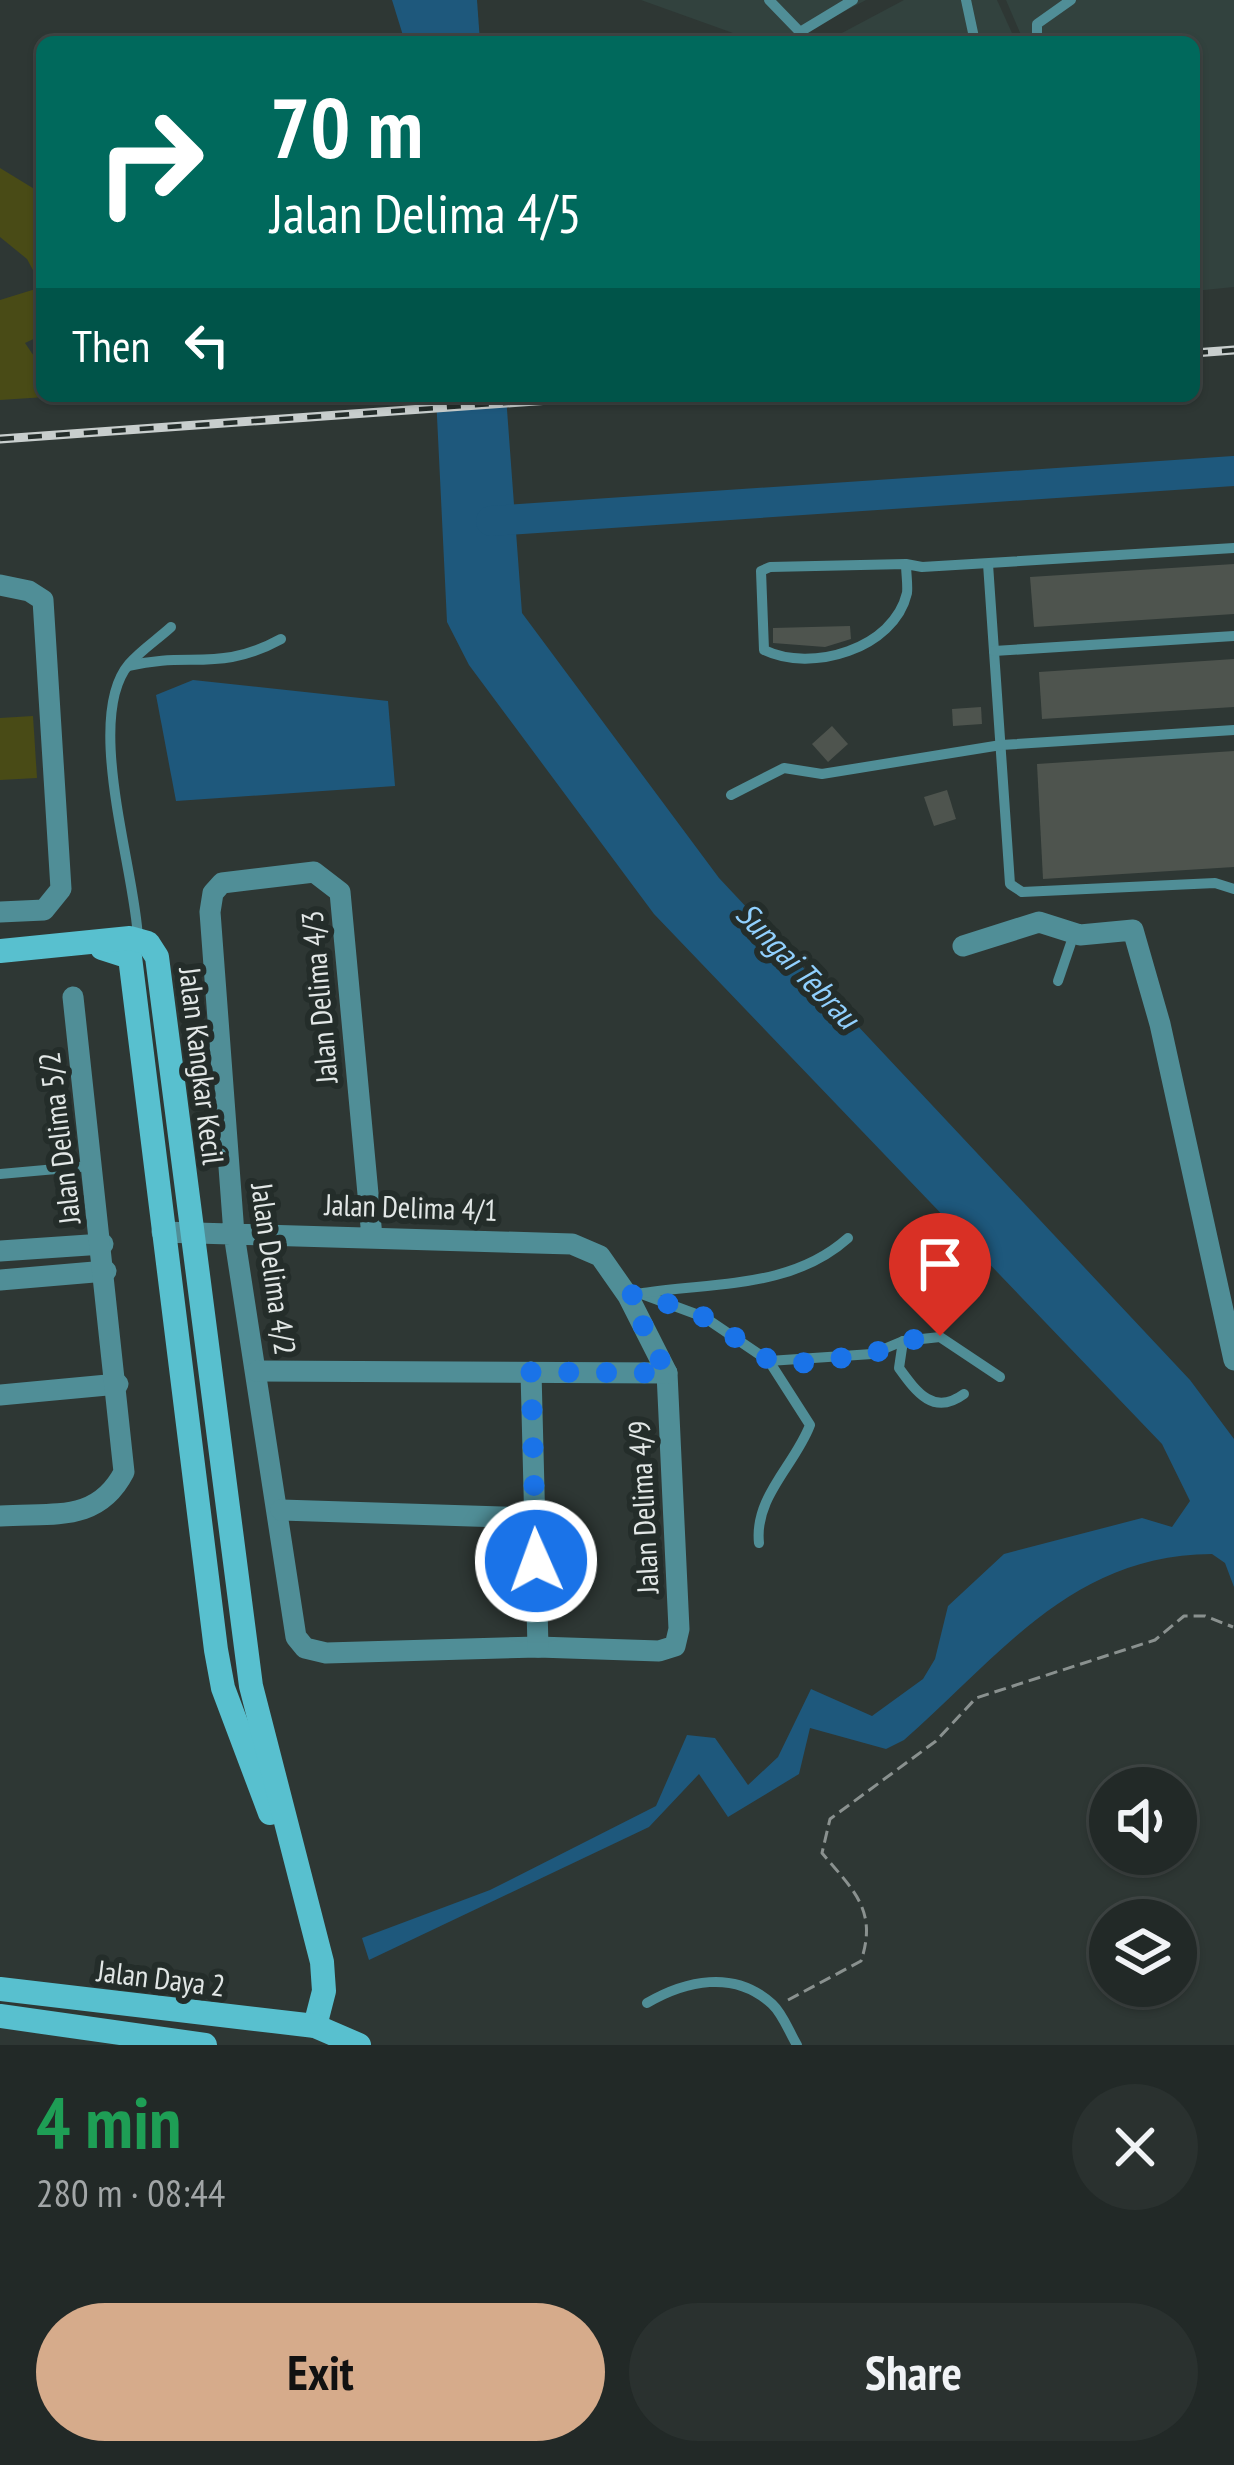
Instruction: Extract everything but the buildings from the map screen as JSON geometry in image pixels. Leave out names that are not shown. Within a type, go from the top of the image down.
[{"type":"street","points":[[0,585],[29,591],[43,600],[61,889],[44,910],[0,912]]},
{"type":"street","name":"Jalan Delima 4/3","points":[[213,893],[222,883],[242,878],[314,872],[340,892],[372,1237]]},
{"type":"street","name":"Jalan Delima 4/2","points":[[213,893],[234,1234],[281,1510],[296,1636],[304,1648],[326,1653],[538,1647]]},
{"type":"street","points":[[963,946],[1039,922],[1074,934],[1127,927],[1135,935],[1234,1360]]},
{"type":"street","points":[[0,951],[138,939]]},
{"type":"street","name":"Jalan Kangkar Kecil","points":[[138,939],[158,957],[251,1687],[324,1977],[315,2026]]},
{"type":"street","name":"Jalan Kangkar Kecil","points":[[88,944],[130,956],[223,1688],[296,1872]]},
{"type":"street","name":"Jalan Delima 5/2","points":[[0,1516],[93,1509],[112,1496],[124,1472],[73,997]]},
{"type":"street","name":"Jalan Delima 4/1","points":[[162,1232],[586,1247]]},
{"type":"street","points":[[0,1251],[103,1244]]},
{"type":"street","name":"Jalan Delima 4/9","points":[[538,1647],[659,1651],[675,1646],[680,1629],[667,1373],[633,1294],[586,1247]]},
{"type":"street","points":[[0,1280],[106,1271]]},
{"type":"street","points":[[257,1371],[667,1373]]},
{"type":"street","points":[[531,1372],[538,1647]]},
{"type":"street","points":[[0,1395],[118,1384]]},
{"type":"street","points":[[281,1510],[535,1518]]},
{"type":"street","name":"Jalan Daya 2","points":[[0,1989],[315,2026],[359,2045]]},
{"type":"street","name":"Jalan Daya 2","points":[[0,2016],[205,2045]]},
{"type":"lane","points":[[769,0],[800,32],[853,0]]},
{"type":"lane","points":[[966,0],[974,36]]},
{"type":"lane","points":[[1036,36],[1037,24],[1071,0]]},
{"type":"lane","points":[[906,564],[907,596],[869,642],[844,656],[799,658],[764,650],[761,571],[802,565],[906,564],[988,564],[1234,548]]},
{"type":"lane","points":[[988,564],[1010,884],[1022,892],[1215,883],[1234,889]]},
{"type":"lane","points":[[138,939],[111,764],[114,707],[126,667],[171,627]]},
{"type":"lane","points":[[994,651],[1234,636]]},
{"type":"lane","points":[[126,667],[157,659],[213,663],[248,657],[281,639]]},
{"type":"lane","points":[[731,795],[784,768],[822,774],[1001,745],[1234,730]]},
{"type":"lane","points":[[1058,980],[1074,934]]},
{"type":"lane","points":[[0,1174],[93,1166]]},
{"type":"lane","points":[[633,1294],[762,1280],[824,1259],[848,1238]]},
{"type":"lane","points":[[633,1294],[704,1317],[769,1360],[810,1425],[772,1487],[757,1528],[759,1544]]},
{"type":"lane","points":[[769,1360],[802,1363],[872,1354],[903,1341],[940,1336],[1000,1377]]},
{"type":"lane","points":[[899,1368],[903,1341]]},
{"type":"lane","points":[[872,1354],[899,1368],[929,1403],[954,1402],[964,1394]]},
{"type":"lane","points":[[646,2003],[681,1984],[721,1982],[775,2006],[797,2045]]},
{"type":"path","points":[[775,2006],[845,1972],[860,1961],[868,1941],[867,1908],[822,1853],[822,1834],[843,1807],[921,1754],[976,1698],[1155,1640],[1184,1616],[1205,1616],[1233,1627]]},
{"type":"shaded area","points":[[641,0],[866,0],[798,36],[733,33]]},
{"type":"shaded area","points":[[904,0],[997,0],[1013,36],[836,36]]},
{"type":"shaded area","points":[[1006,0],[1234,0],[1234,287],[1200,290],[1200,36],[1021,36]]},
{"type":"shaded area","points":[[0,168],[36,190],[36,276],[27,259],[0,237]]},
{"type":"shaded area","points":[[36,289],[36,338],[25,343],[36,359],[36,398],[0,400],[0,300]]},
{"type":"shaded area","points":[[33,716],[37,778],[0,780],[0,718]]},
{"type":"water","points":[[392,0],[477,0],[480,36],[403,36]]},
{"type":"water","name":"Sungai Tebrau","points":[[436,402],[506,402],[522,613],[719,878],[1190,1380],[1234,1439],[1234,1587],[1225,1563],[1212,1554],[1162,1559],[1118,1572],[1041,1616],[904,1740],[886,1749],[810,1728],[799,1774],[728,1817],[699,1774],[649,1827],[369,1960],[362,1938],[490,1890],[656,1806],[687,1735],[715,1738],[748,1785],[778,1757],[811,1689],[872,1716],[923,1679],[935,1659],[948,1606],[1004,1554],[1142,1518],[1172,1527],[1190,1501],[1162,1444],[654,914],[469,665],[447,622]]},
{"type":"water","points":[[193,680],[388,701],[395,786],[176,801],[156,695]]},
{"type":"waterway","points":[[491,521],[1234,471]]},
{"type":"railway","points":[[1200,353],[1234,350]]},
{"type":"railway","points":[[0,439],[521,402]]},
{"type":"route","points":[[536,1561],[531,1372],[667,1373],[628,1296],[639,1293],[704,1317],[755,1356],[769,1360],[802,1363],[846,1353],[872,1354],[903,1341],[940,1336]]}]
